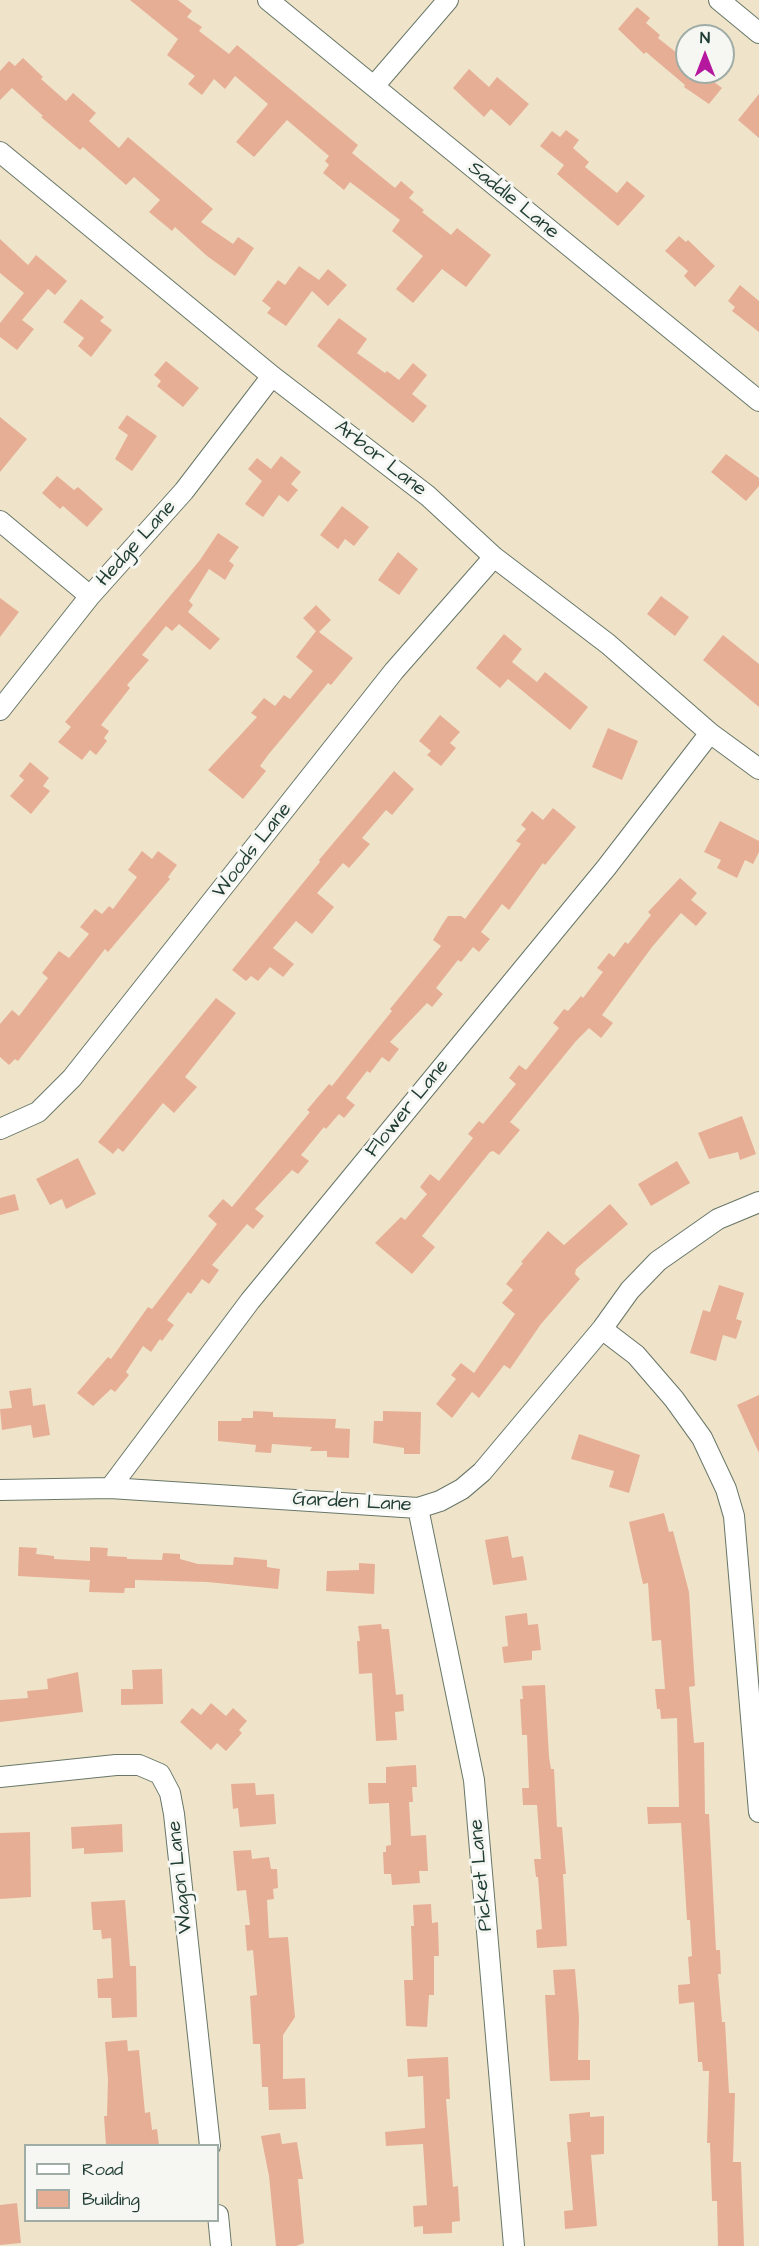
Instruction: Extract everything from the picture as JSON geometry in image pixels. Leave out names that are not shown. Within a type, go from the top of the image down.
[{"type":"street","name":"Saddle Lane","points":[[268,0],[759,401]]},
{"type":"street","points":[[374,86],[448,0]]},
{"type":"street","points":[[719,0],[759,33]]},
{"type":"street","name":"Arbor Lane","points":[[0,152],[272,376],[428,496],[494,557],[608,644],[710,733],[759,768]]},
{"type":"street","name":"Hedge Lane","points":[[0,710],[90,596],[184,491],[272,376]]},
{"type":"street","points":[[0,521],[90,596]]},
{"type":"street","name":"Woods Lane","points":[[0,1129],[38,1112],[72,1078],[394,671],[494,557]]},
{"type":"street","name":"Flower Lane","points":[[110,1488],[250,1301],[606,868],[710,733]]},
{"type":"street","name":"Garden Lane","points":[[0,1490],[110,1488],[418,1508],[440,1501],[462,1489],[482,1472],[602,1329],[630,1290],[658,1262],[709,1225],[759,1202]]},
{"type":"street","points":[[602,1329],[636,1355],[674,1399],[702,1438],[726,1489],[734,1516],[759,1812]]},
{"type":"street","name":"Picket Lane","points":[[418,1508],[474,1780],[514,2246]]},
{"type":"street","name":"Wagon Lane","points":[[0,1777],[116,1765],[139,1765],[160,1774],[170,1793],[174,1814],[210,2144]]},
{"type":"street","points":[[219,2222],[221,2246]]},
{"type":"building","points":[[130,0],[178,0],[192,11],[187,17],[202,27],[199,31],[229,54],[237,45],[358,145],[352,153],[395,188],[401,181],[414,192],[409,198],[424,210],[422,212],[451,235],[457,228],[491,255],[466,287],[442,269],[413,303],[396,289],[423,256],[392,231],[400,220],[350,182],[344,190],[323,173],[329,165],[325,161],[329,156],[287,120],[254,157],[236,142],[268,104],[235,76],[225,89],[214,79],[202,95],[188,84],[195,76],[167,55],[178,39]]},
{"type":"building","points":[[637,7],[650,18],[646,23],[660,35],[658,38],[675,51],[675,77],[646,52],[644,54],[618,29]]},
{"type":"building","points":[[23,58],[43,77],[41,79],[66,101],[73,93],[96,113],[89,121],[119,148],[128,137],[213,209],[201,222],[233,244],[238,237],[254,248],[235,276],[207,256],[175,227],[172,231],[149,212],[160,200],[134,177],[126,185],[83,147],[80,150],[41,117],[43,116],[12,88],[0,100],[0,71],[9,61],[15,66]]},
{"type":"building","points":[[469,69],[489,87],[497,77],[529,104],[510,126],[491,109],[484,117],[453,88]]},
{"type":"building","points":[[717,84],[722,88],[709,104],[684,87],[685,85]]},
{"type":"building","points":[[759,94],[759,138],[738,120]]},
{"type":"building","points":[[566,130],[579,140],[573,148],[589,162],[585,167],[617,193],[627,181],[645,196],[618,226],[557,174],[564,165],[540,146],[552,131],[560,137]]},
{"type":"building","points":[[679,236],[686,242],[688,240],[715,266],[695,287],[684,276],[688,271],[665,251]]},
{"type":"building","points":[[0,239],[28,265],[36,255],[67,281],[55,295],[48,289],[22,320],[34,329],[17,350],[0,337],[0,323],[24,293],[0,273]]},
{"type":"building","points":[[299,266],[319,280],[328,269],[347,285],[328,306],[312,291],[286,326],[267,313],[271,308],[262,301],[278,280],[285,285]]},
{"type":"building","points":[[740,285],[759,301],[759,332],[732,311],[735,307],[728,301]]},
{"type":"building","points":[[81,299],[104,317],[100,321],[112,330],[91,357],[78,346],[84,338],[63,322]]},
{"type":"building","points":[[339,318],[367,339],[357,353],[385,373],[387,371],[399,380],[413,363],[427,375],[412,394],[427,406],[413,423],[317,346]]},
{"type":"building","points":[[166,361],[199,388],[183,407],[157,386],[161,381],[154,375]]},
{"type":"building","points":[[127,415],[157,436],[132,471],[115,459],[128,435],[118,428]]},
{"type":"building","points":[[0,417],[27,439],[0,472]]},
{"type":"building","points":[[726,454],[759,478],[759,486],[746,501],[711,472]]},
{"type":"building","points":[[281,456],[301,472],[291,484],[298,490],[288,502],[279,495],[263,517],[245,504],[262,481],[248,469],[257,458],[271,469]]},
{"type":"building","points":[[57,476],[74,490],[78,487],[103,509],[87,527],[63,506],[60,509],[42,493]]},
{"type":"building","points":[[342,506],[369,527],[354,546],[345,539],[338,549],[320,535]]},
{"type":"building","points":[[218,533],[239,547],[229,561],[234,565],[225,580],[209,569],[189,601],[193,605],[188,612],[220,639],[210,650],[179,624],[172,631],[166,626],[142,655],[149,660],[127,685],[130,688],[101,725],[109,731],[104,738],[107,741],[96,755],[90,750],[82,760],[58,742],[71,727],[65,722],[200,560]]},
{"type":"building","points":[[398,552],[418,569],[399,595],[378,580]]},
{"type":"building","points":[[661,596],[689,617],[675,636],[647,614]]},
{"type":"building","points":[[0,598],[19,612],[0,637]]},
{"type":"building","points":[[316,605],[331,620],[319,632],[353,658],[331,685],[328,683],[268,755],[260,766],[266,771],[243,799],[208,770],[257,717],[251,713],[264,698],[275,706],[284,695],[290,699],[313,671],[296,657],[316,631],[303,618]]},
{"type":"building","points":[[504,634],[522,649],[512,662],[537,682],[545,672],[588,707],[570,730],[508,679],[500,688],[476,668]]},
{"type":"building","points":[[723,635],[759,664],[759,707],[703,660]]},
{"type":"building","points":[[440,715],[460,732],[450,743],[456,748],[441,766],[427,755],[431,751],[419,741]]},
{"type":"building","points":[[608,728],[638,741],[622,780],[592,767]]},
{"type":"building","points":[[30,762],[49,778],[43,786],[50,791],[31,814],[10,796],[24,780],[19,776]]},
{"type":"building","points":[[394,771],[414,789],[392,815],[386,810],[362,838],[370,844],[349,868],[343,863],[317,893],[334,907],[312,934],[296,921],[273,948],[294,964],[283,977],[270,967],[258,981],[251,976],[246,981],[232,970],[320,862],[319,860]]},
{"type":"building","points":[[553,808],[576,827],[545,865],[543,863],[509,910],[502,904],[481,932],[490,939],[479,952],[473,947],[461,962],[458,960],[436,988],[443,994],[432,1007],[427,1003],[390,1042],[399,1049],[389,1062],[382,1057],[370,1073],[367,1071],[346,1098],[355,1105],[344,1118],[339,1114],[326,1129],[324,1127],[301,1155],[309,1161],[298,1174],[292,1170],[255,1209],[264,1216],[253,1229],[247,1224],[212,1265],[219,1270],[209,1284],[202,1279],[191,1294],[188,1292],[167,1320],[174,1325],[162,1341],[160,1339],[151,1352],[143,1346],[126,1372],[129,1375],[115,1392],[111,1389],[93,1406],[77,1393],[108,1357],[111,1359],[148,1307],[152,1309],[217,1224],[208,1216],[223,1199],[232,1207],[310,1112],[307,1110],[329,1084],[332,1086],[392,1011],[390,1009],[441,946],[433,940],[448,916],[461,916],[465,919],[521,844],[516,841],[526,829],[521,825],[532,811],[543,820]]},
{"type":"building","points":[[720,821],[759,841],[759,852],[753,864],[745,860],[737,878],[717,868],[721,860],[704,852]]},
{"type":"building","points":[[142,851],[152,859],[158,851],[177,865],[168,877],[170,879],[108,952],[105,949],[18,1061],[15,1059],[9,1065],[0,1057],[0,1024],[12,1010],[19,1016],[48,978],[42,973],[59,951],[69,958],[89,934],[80,927],[95,909],[102,914],[109,906],[113,909],[137,877],[128,870]]},
{"type":"building","points":[[680,878],[697,893],[691,900],[707,913],[696,926],[681,913],[652,947],[602,1015],[613,1023],[601,1038],[589,1028],[576,1041],[510,1122],[520,1130],[499,1155],[493,1151],[490,1152],[422,1236],[435,1247],[412,1274],[375,1243],[401,1217],[405,1220],[427,1194],[420,1187],[430,1174],[439,1181],[473,1138],[468,1134],[479,1121],[483,1124],[516,1084],[509,1078],[519,1065],[526,1070],[559,1028],[553,1023],[564,1009],[568,1011],[581,996],[583,998],[603,972],[597,968],[609,953],[614,957],[625,942],[628,944],[651,915],[648,912]]},
{"type":"building","points":[[216,998],[236,1013],[185,1077],[197,1087],[174,1113],[163,1103],[123,1152],[118,1148],[113,1154],[98,1142]]},
{"type":"building","points":[[742,1116],[756,1154],[740,1160],[738,1152],[709,1159],[698,1133]]},
{"type":"building","points":[[78,1158],[96,1194],[66,1209],[62,1199],[50,1205],[36,1179]]},
{"type":"building","points":[[677,1161],[690,1183],[651,1206],[638,1184]]},
{"type":"building","points":[[15,1194],[19,1210],[0,1215],[0,1198]]},
{"type":"building","points":[[610,1204],[628,1224],[576,1269],[575,1274],[580,1279],[541,1324],[510,1369],[504,1365],[479,1398],[472,1392],[452,1418],[436,1404],[456,1379],[451,1375],[461,1363],[474,1373],[515,1314],[502,1303],[513,1290],[506,1284],[523,1263],[521,1262],[548,1231],[564,1245]]},
{"type":"building","points":[[719,1285],[744,1293],[736,1319],[742,1321],[736,1339],[723,1335],[716,1361],[690,1353],[703,1310],[710,1312]]},
{"type":"building","points":[[31,1388],[33,1406],[45,1404],[50,1435],[33,1438],[31,1425],[2,1430],[0,1409],[12,1408],[9,1391]]},
{"type":"building","points":[[759,1395],[759,1453],[737,1405]]},
{"type":"building","points":[[253,1411],[273,1412],[273,1417],[336,1419],[335,1428],[350,1429],[349,1458],[327,1457],[327,1451],[310,1451],[312,1447],[272,1444],[271,1453],[255,1452],[256,1445],[218,1441],[218,1421],[241,1421],[242,1418],[253,1418]]},
{"type":"building","points":[[383,1411],[421,1412],[420,1454],[404,1454],[404,1448],[373,1443],[374,1421],[383,1421]]},
{"type":"building","points":[[579,1434],[640,1455],[629,1493],[609,1487],[614,1471],[571,1459]]},
{"type":"building","points":[[664,1513],[669,1532],[673,1531],[689,1592],[695,1686],[689,1687],[694,1743],[704,1742],[705,1814],[709,1814],[716,1950],[720,1950],[721,1974],[718,1974],[722,2022],[725,2022],[729,2093],[735,2093],[733,2162],[741,2162],[744,2246],[718,2246],[717,2201],[712,2201],[710,2143],[707,2143],[709,2071],[703,2071],[702,2062],[698,2062],[694,2002],[679,2004],[678,1985],[690,1984],[688,1957],[692,1956],[690,1920],[687,1920],[681,1823],[648,1824],[647,1807],[679,1807],[677,1718],[661,1719],[660,1709],[657,1709],[655,1689],[665,1689],[661,1640],[652,1641],[648,1583],[643,1584],[629,1522]]},
{"type":"building","points":[[508,1536],[512,1558],[523,1556],[527,1580],[493,1585],[485,1540]]},
{"type":"building","points":[[19,1547],[37,1548],[36,1554],[54,1556],[54,1559],[90,1561],[90,1547],[108,1548],[107,1556],[127,1557],[127,1559],[162,1560],[163,1553],[180,1554],[180,1559],[198,1564],[233,1565],[234,1557],[267,1560],[267,1567],[280,1569],[278,1589],[207,1582],[135,1580],[135,1588],[125,1588],[124,1593],[89,1592],[90,1580],[18,1576]]},
{"type":"building","points":[[359,1563],[375,1564],[374,1594],[326,1591],[327,1571],[359,1570]]},
{"type":"building","points":[[527,1613],[528,1625],[538,1624],[541,1650],[532,1651],[532,1660],[504,1663],[502,1647],[508,1646],[505,1616]]},
{"type":"building","points":[[381,1624],[382,1629],[389,1629],[396,1695],[403,1694],[404,1711],[395,1712],[397,1740],[376,1741],[372,1673],[359,1674],[357,1641],[360,1641],[358,1626]]},
{"type":"building","points":[[162,1669],[163,1704],[121,1705],[121,1689],[133,1689],[132,1670]]},
{"type":"building","points":[[78,1672],[83,1712],[0,1722],[0,1700],[28,1698],[27,1691],[48,1689],[47,1679]]},
{"type":"building","points":[[545,1685],[549,1757],[551,1769],[554,1769],[557,1827],[562,1827],[566,1874],[563,1874],[567,1946],[537,1948],[536,1930],[542,1929],[538,1877],[536,1877],[534,1859],[541,1859],[537,1805],[523,1805],[522,1788],[529,1788],[527,1735],[522,1735],[520,1699],[523,1699],[522,1686]]},
{"type":"building","points":[[211,1703],[226,1716],[233,1708],[247,1721],[239,1730],[242,1733],[226,1751],[217,1743],[211,1750],[180,1722],[192,1708],[201,1715]]},
{"type":"building","points":[[416,1765],[417,1787],[412,1787],[413,1802],[409,1802],[411,1836],[426,1835],[428,1871],[419,1871],[420,1883],[392,1885],[391,1874],[384,1874],[383,1852],[386,1852],[386,1846],[391,1845],[389,1803],[369,1804],[368,1783],[386,1783],[386,1767]]},
{"type":"building","points":[[255,1783],[256,1795],[274,1794],[276,1824],[240,1827],[238,1808],[233,1809],[231,1784]]},
{"type":"building","points":[[122,1824],[123,1852],[84,1854],[84,1848],[72,1849],[71,1827]]},
{"type":"building","points":[[30,1832],[31,1897],[0,1899],[0,1833]]},
{"type":"building","points":[[251,1850],[252,1859],[269,1857],[271,1869],[277,1869],[278,1888],[273,1889],[274,1899],[267,1900],[269,1938],[288,1937],[295,2017],[283,2035],[283,2079],[305,2078],[306,2109],[269,2110],[268,2087],[262,2087],[260,2044],[253,2044],[250,1996],[257,1995],[253,1950],[247,1951],[245,1925],[250,1925],[246,1890],[237,1891],[233,1851]]},
{"type":"building","points":[[125,1900],[130,1966],[136,1966],[137,2017],[112,2018],[111,1998],[98,1998],[97,1979],[113,1978],[111,1938],[102,1939],[101,1930],[93,1930],[91,1902]]},
{"type":"building","points":[[431,1904],[432,1923],[438,1922],[439,1956],[434,1956],[434,1995],[429,1995],[427,2027],[406,2026],[404,1980],[413,1980],[411,1926],[414,1926],[413,1905]]},
{"type":"building","points":[[575,1969],[579,2017],[578,2060],[590,2060],[590,2080],[550,2081],[545,1995],[555,1995],[553,1970]]},
{"type":"building","points":[[127,2040],[128,2051],[139,2050],[145,2113],[150,2112],[152,2130],[157,2129],[159,2144],[106,2144],[104,2116],[107,2116],[108,2080],[105,2042]]},
{"type":"building","points":[[448,2057],[450,2099],[446,2099],[453,2187],[458,2186],[460,2221],[452,2222],[452,2233],[423,2234],[423,2226],[414,2227],[413,2206],[427,2205],[423,2144],[386,2146],[385,2132],[425,2128],[423,2076],[408,2077],[407,2059]]},
{"type":"building","points":[[590,2112],[590,2117],[604,2116],[604,2154],[591,2155],[597,2226],[565,2229],[564,2211],[573,2210],[567,2142],[571,2142],[569,2114]]},
{"type":"building","points":[[280,2133],[282,2144],[297,2142],[303,2179],[298,2179],[304,2243],[296,2246],[276,2246],[269,2176],[261,2136]]},
{"type":"building","points":[[17,2203],[21,2243],[0,2245],[0,2205]]}]
